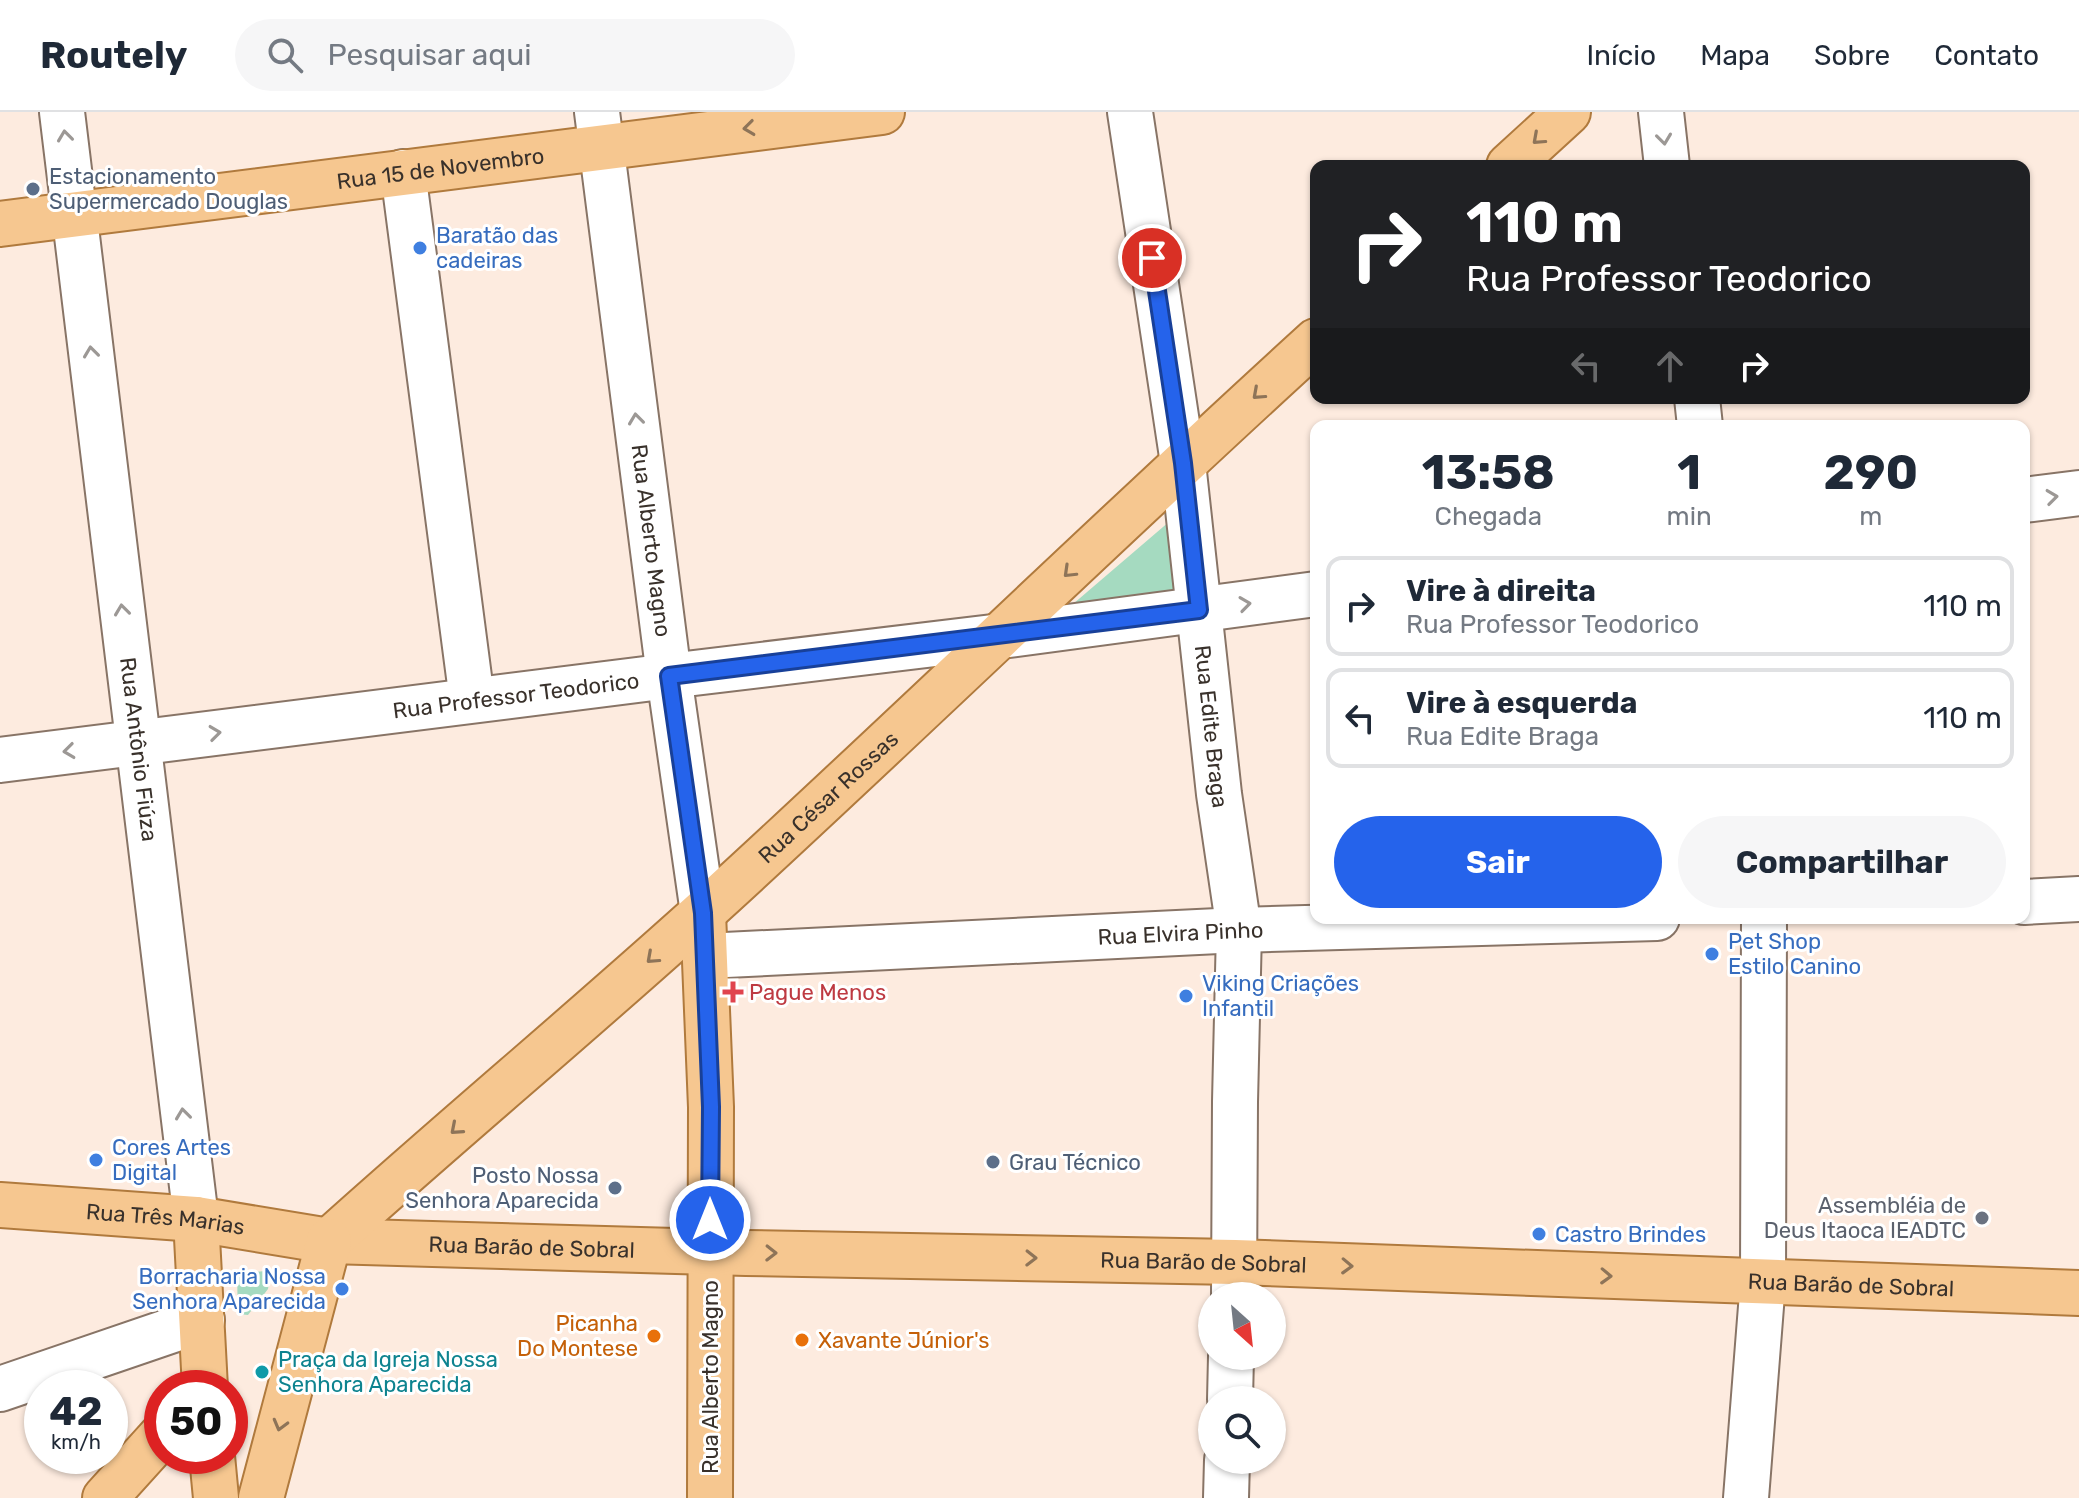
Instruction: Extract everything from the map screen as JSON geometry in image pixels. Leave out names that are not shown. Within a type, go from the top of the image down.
[{"type":"main road","name":"Rua 15 de Novembro","points":[[0,224],[403,172],[599,129],[882,112]]},
{"type":"main road","points":[[1516,160],[1568,112]]},
{"type":"main road","name":"Rua César Rossas","points":[[329,1241],[703,913],[1310,347]]},
{"type":"main road","name":"Rua Alberto Magno","points":[[703,913],[711,1107],[710,1498]]},
{"type":"main road","name":"Rua Três Marias","points":[[0,1205],[196,1219],[329,1241]]},
{"type":"main road","name":"Rua Antônio Fiúza","points":[[196,1219],[204,1370]]},
{"type":"main road","points":[[261,1498],[329,1241]]},
{"type":"main road","name":"Rua Barão de Sobral","points":[[329,1241],[710,1252],[1234,1279],[1763,1281],[2079,1293]]},
{"type":"main road","points":[[105,1498],[144,1455]]},
{"type":"main road","points":[[214,1474],[216,1498]]},
{"type":"street","name":"Rua Antônio Fiúza","points":[[62,112],[196,1219]]},
{"type":"street","name":"Rua Edite Braga","points":[[1130,112],[1183,463],[1219,794],[1239,930],[1234,1279]]},
{"type":"street","points":[[1661,112],[1666,160]]},
{"type":"street","name":"Rua Alberto Magno","points":[[599,129],[669,676],[703,913]]},
{"type":"street","points":[[403,172],[472,700]]},
{"type":"street","points":[[2030,499],[2079,493]]},
{"type":"street","name":"Rua Professor Teodorico","points":[[0,760],[1310,595]]},
{"type":"street","points":[[2030,902],[2079,899]]},
{"type":"street","name":"Rua Elvira Pinho","points":[[705,956],[1239,930],[1448,924]]},
{"type":"street","points":[[1746,1498],[1763,1281],[1764,924]]},
{"type":"street","points":[[0,1389],[202,1320]]},
{"type":"street","points":[[1226,1498],[1227,1474]]},
{"type":"green space","points":[[1170,521],[1180,607],[1052,622]]},
{"type":"green space","points":[[266,1271],[270,1277],[268,1289],[248,1315],[238,1314],[237,1276],[239,1273]]},
{"type":"place","name":"Estacionamento Supermercado Douglas","points":[[33,189]]},
{"type":"place","name":"Baratão das cadeiras","points":[[420,248]]},
{"type":"place","name":"Pet Shop Estilo Canino","points":[[1712,954]]},
{"type":"place","name":"Pague Menos","points":[[733,992]]},
{"type":"place","name":"Viking Criações Infantil","points":[[1186,996]]},
{"type":"place","name":"Cores Artes Digital","points":[[96,1160]]},
{"type":"place","name":"Grau Técnico","points":[[993,1162]]},
{"type":"place","name":"Posto Nossa Senhora Aparecida","points":[[615,1188]]},
{"type":"place","name":"Assembléia de Deus Itaoca IEADTC","points":[[1982,1218]]},
{"type":"place","name":"Castro Brindes","points":[[1539,1234]]},
{"type":"place","name":"Borracharia Nossa Senhora Aparecida","points":[[342,1289]]},
{"type":"place","name":"Picanha Do Montese","points":[[654,1336]]},
{"type":"place","name":"Xavante Júnior's","points":[[802,1340]]},
{"type":"place","name":"Praça da Igreja Nossa Senhora Aparecida","points":[[262,1372]]},
{"type":"route","points":[[710,1220],[711,1107],[703,913],[669,676],[1199,610],[1183,463],[1152,258]]}]
